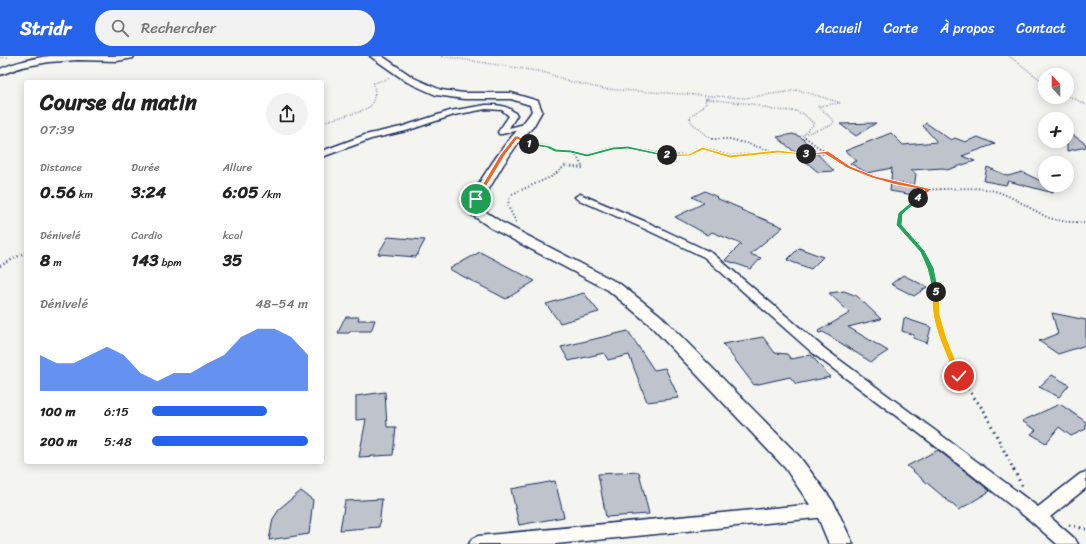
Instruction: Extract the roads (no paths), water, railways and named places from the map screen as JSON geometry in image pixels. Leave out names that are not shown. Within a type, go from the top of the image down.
[{"type":"street","points":[[0,72],[26,63],[57,58],[80,57],[114,59],[130,56]]},
{"type":"street","points":[[374,56],[389,63],[402,74],[418,84],[442,93],[510,96],[524,98],[534,103],[537,111],[529,125],[502,155],[476,199],[474,206],[476,212],[496,225],[614,287],[654,319],[792,462],[826,510],[841,544]]},
{"type":"street","points":[[324,153],[368,136],[403,129],[453,112],[486,107],[504,108],[514,114],[502,132],[529,125]]},
{"type":"street","points":[[580,196],[708,255],[820,352],[1038,517],[1069,544]]},
{"type":"street","points":[[1038,517],[1086,480]]},
{"type":"street","points":[[478,544],[826,510]]}]
